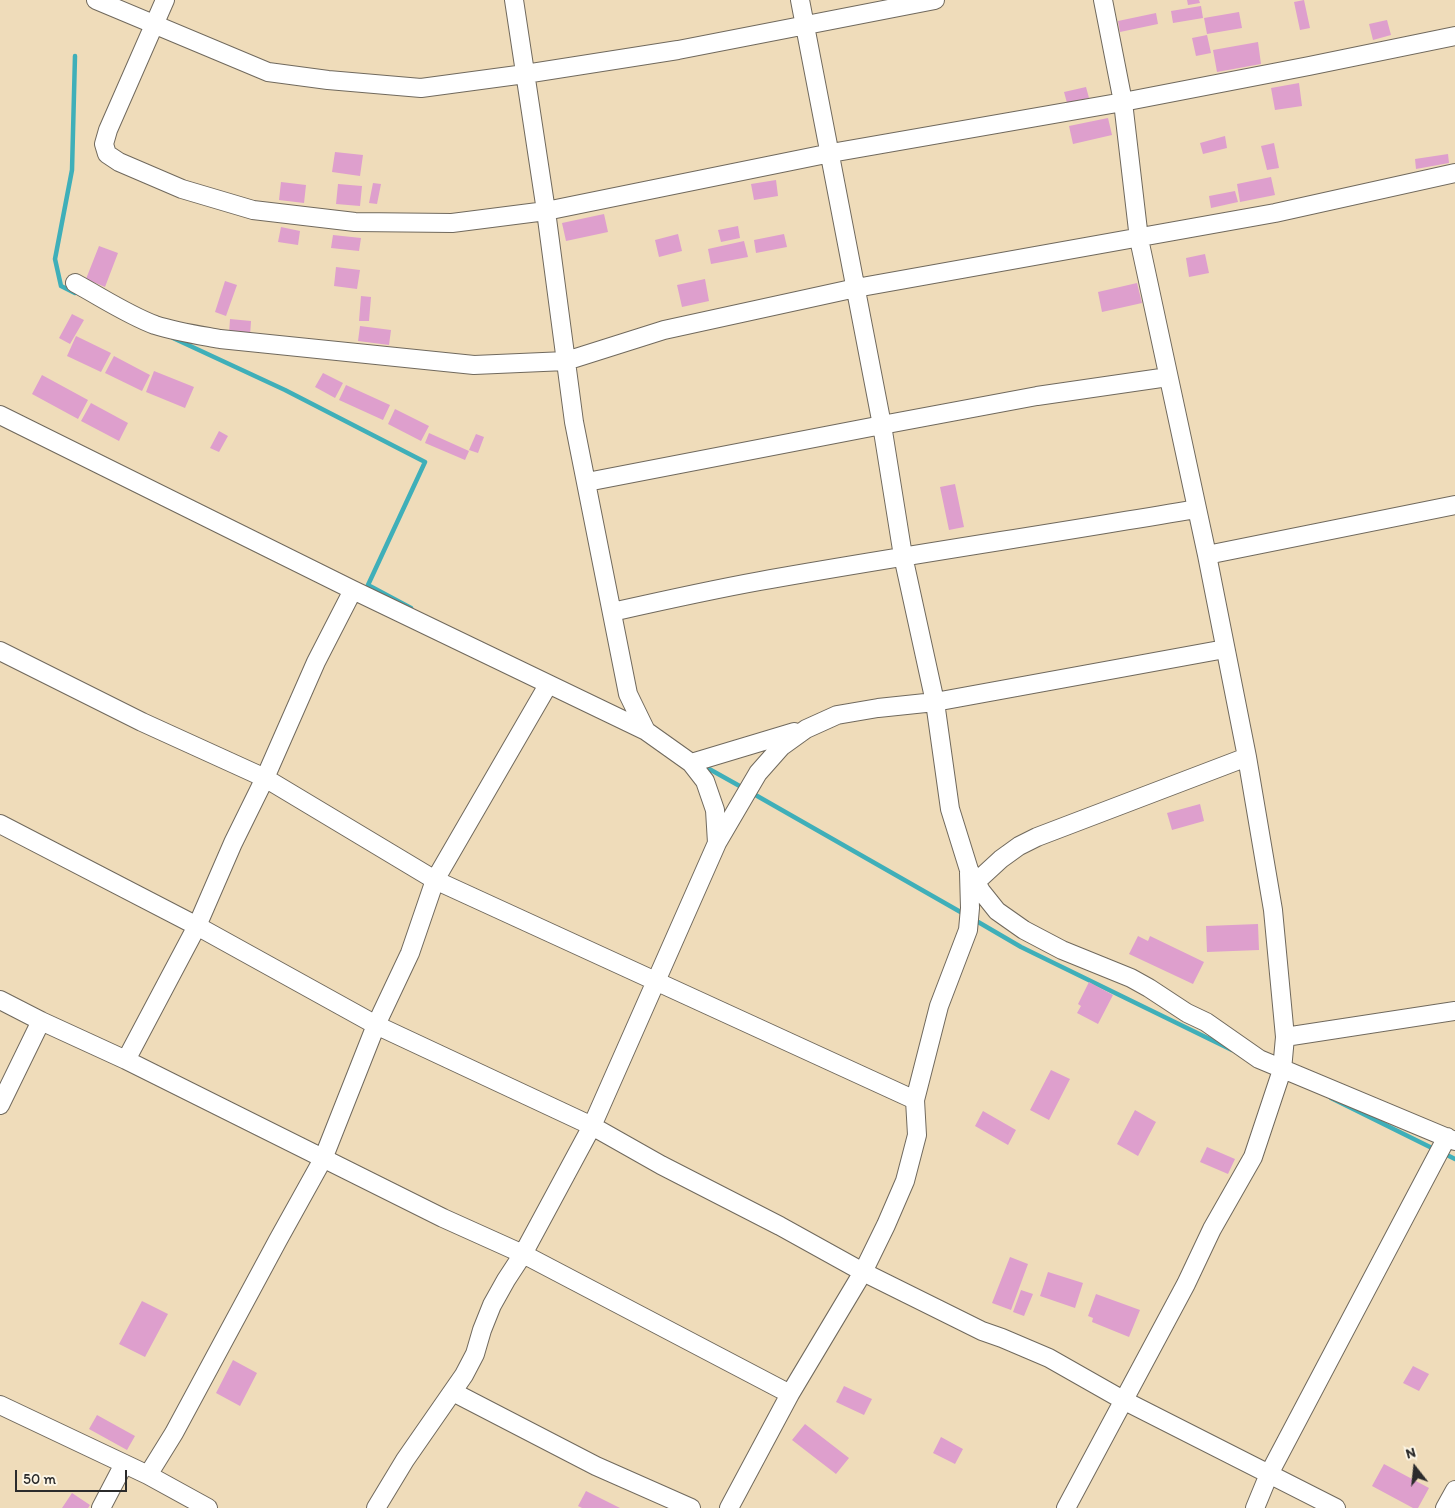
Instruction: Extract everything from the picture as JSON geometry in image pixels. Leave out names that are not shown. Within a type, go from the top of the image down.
[{"type":"street","points":[[96,0],[268,72],[328,80],[421,88],[678,50],[935,0]]},
{"type":"street","points":[[164,0],[108,130],[104,144],[107,154],[118,162],[182,189],[253,210],[355,222],[452,223],[546,211],[831,153],[1122,102],[1455,36]]},
{"type":"street","points":[[514,0],[546,211],[574,422],[628,694],[646,731]]},
{"type":"street","points":[[800,0],[882,424],[903,556],[934,702],[950,809],[972,876],[997,911],[1024,930],[1062,950],[1143,984],[1188,1014],[1206,1022],[1259,1059],[1451,1139],[1269,1474],[1255,1508]]},
{"type":"street","points":[[1066,1508],[1186,1284],[1212,1229],[1253,1157],[1282,1070],[1285,1037],[1273,910],[1247,757],[1207,555],[1139,239],[1122,102],[1103,0]]},
{"type":"street","points":[[75,283],[154,324],[196,335],[390,358],[474,365],[566,361],[664,330],[856,288],[1139,239],[1275,213],[1455,173]]},
{"type":"street","points":[[587,482],[882,424],[1037,396],[1168,377]]},
{"type":"street","points":[[0,415],[353,590],[646,731],[692,763],[705,782],[715,810],[717,843]]},
{"type":"street","points":[[1207,555],[1455,505]]},
{"type":"street","points":[[612,612],[758,581],[1196,509]]},
{"type":"street","points":[[126,1060],[197,926],[234,843],[266,778],[316,662],[353,590]]},
{"type":"street","points":[[692,763],[806,729],[837,715],[934,702],[1225,650]]},
{"type":"street","points":[[0,651],[142,722],[266,778],[435,880],[915,1100]]},
{"type":"street","points":[[148,1475],[174,1433],[323,1159],[376,1025],[410,952],[435,880],[548,685]]},
{"type":"street","points":[[376,1508],[405,1460],[464,1375],[475,1354],[492,1305],[592,1126],[717,843],[758,773],[781,747],[806,729]]},
{"type":"street","points":[[972,876],[1019,846],[1037,837],[1247,757]]},
{"type":"street","points":[[0,824],[197,926],[376,1025],[592,1126],[863,1272],[982,1331],[1048,1358],[1124,1400],[1336,1508]]},
{"type":"street","points":[[729,1508],[790,1394],[863,1272],[886,1225],[904,1181],[917,1135],[915,1100],[939,1006],[968,930],[972,876]]},
{"type":"street","points":[[0,1000],[126,1060],[442,1218],[522,1254],[790,1394]]},
{"type":"street","points":[[1285,1037],[1455,1011]]},
{"type":"street","points":[[0,1105],[42,1021]]},
{"type":"street","points":[[453,1392],[596,1466],[691,1508]]},
{"type":"street","points":[[0,1405],[148,1475],[208,1508]]},
{"type":"street","points":[[101,1508],[124,1464]]},
{"type":"street","points":[[1445,1508],[1455,1490]]},
{"type":"building","points":[[1187,0],[1199,0],[1200,3],[1188,5]]},
{"type":"building","points":[[1304,0],[1310,28],[1300,30],[1294,2]]},
{"type":"building","points":[[1201,6],[1203,18],[1173,23],[1171,11]]},
{"type":"building","points":[[1239,12],[1242,28],[1207,34],[1204,18]]},
{"type":"building","points":[[1156,13],[1158,24],[1120,32],[1118,21]]},
{"type":"building","points":[[1387,20],[1391,35],[1373,40],[1369,24]]},
{"type":"building","points":[[1207,35],[1211,53],[1196,56],[1192,38]]},
{"type":"building","points":[[1258,42],[1261,64],[1217,72],[1213,50]]},
{"type":"building","points":[[1299,83],[1302,106],[1275,110],[1271,88]]},
{"type":"building","points":[[1086,87],[1089,98],[1067,103],[1064,92]]},
{"type":"building","points":[[1108,118],[1112,135],[1073,144],[1069,126]]},
{"type":"building","points":[[1225,136],[1227,148],[1203,154],[1200,143]]},
{"type":"building","points":[[1274,143],[1279,168],[1267,170],[1261,146]]},
{"type":"building","points":[[335,152],[363,155],[360,176],[332,172]]},
{"type":"building","points":[[1448,154],[1449,163],[1416,169],[1415,159]]},
{"type":"building","points":[[1271,177],[1275,195],[1240,202],[1237,184]]},
{"type":"building","points":[[776,180],[778,196],[754,200],[751,184]]},
{"type":"building","points":[[281,182],[306,185],[304,203],[279,200]]},
{"type":"building","points":[[373,183],[381,184],[377,204],[369,203]]},
{"type":"building","points":[[338,184],[362,186],[360,206],[336,204]]},
{"type":"building","points":[[1235,191],[1238,202],[1211,208],[1209,196]]},
{"type":"building","points":[[604,214],[608,232],[566,241],[562,223]]},
{"type":"building","points":[[738,226],[740,238],[721,242],[718,230]]},
{"type":"building","points":[[281,227],[300,231],[298,245],[278,242]]},
{"type":"building","points":[[678,234],[682,251],[659,257],[655,240]]},
{"type":"building","points":[[784,234],[787,247],[756,253],[754,240]]},
{"type":"building","points":[[333,235],[361,238],[359,251],[331,248]]},
{"type":"building","points":[[744,241],[748,257],[711,264],[708,249]]},
{"type":"building","points":[[99,246],[118,253],[105,287],[86,279]]},
{"type":"building","points":[[1205,254],[1209,273],[1189,277],[1186,258]]},
{"type":"building","points":[[336,267],[360,270],[357,289],[334,286]]},
{"type":"building","points":[[705,279],[709,301],[682,307],[677,285]]},
{"type":"building","points":[[225,281],[237,285],[226,316],[215,312]]},
{"type":"building","points":[[1137,283],[1142,303],[1102,312],[1098,292]]},
{"type":"building","points":[[361,296],[371,297],[369,321],[359,321]]},
{"type":"building","points":[[72,314],[84,320],[70,344],[59,338]]},
{"type":"building","points":[[230,319],[251,321],[250,336],[229,334]]},
{"type":"building","points":[[360,326],[391,330],[389,345],[358,341]]},
{"type":"building","points":[[76,336],[111,353],[101,372],[67,356]]},
{"type":"building","points":[[114,356],[150,375],[142,391],[105,373]]},
{"type":"building","points":[[154,371],[194,387],[185,408],[146,392]]},
{"type":"building","points":[[323,373],[343,383],[335,398],[315,387]]},
{"type":"building","points":[[42,375],[88,400],[78,419],[32,394]]},
{"type":"building","points":[[346,385],[390,405],[383,420],[339,400]]},
{"type":"building","points":[[91,403],[128,423],[119,441],[81,421]]},
{"type":"building","points":[[395,409],[429,426],[421,441],[388,424]]},
{"type":"building","points":[[219,431],[228,436],[219,452],[210,448]]},
{"type":"building","points":[[429,433],[469,451],[465,460],[425,443]]},
{"type":"building","points":[[476,434],[484,437],[478,453],[469,450]]},
{"type":"building","points":[[955,484],[964,527],[949,530],[940,487]]},
{"type":"building","points":[[1200,804],[1204,821],[1172,830],[1167,813]]},
{"type":"building","points":[[1258,924],[1259,950],[1207,952],[1206,926]]},
{"type":"building","points":[[1138,936],[1148,941],[1150,936],[1204,962],[1193,984],[1129,954]]},
{"type":"building","points":[[1089,982],[1113,995],[1098,1024],[1077,1013],[1081,1006],[1078,1004]]},
{"type":"building","points":[[1051,1070],[1070,1079],[1049,1120],[1030,1110]]},
{"type":"building","points":[[1135,1110],[1156,1122],[1138,1156],[1117,1144]]},
{"type":"building","points":[[983,1111],[1016,1130],[1008,1145],[975,1126]]},
{"type":"building","points":[[1207,1147],[1235,1159],[1228,1174],[1200,1162]]},
{"type":"building","points":[[1010,1257],[1028,1264],[1011,1310],[992,1303]]},
{"type":"building","points":[[1048,1272],[1083,1283],[1075,1308],[1040,1296]]},
{"type":"building","points":[[1021,1290],[1033,1294],[1024,1316],[1013,1312]]},
{"type":"building","points":[[1096,1294],[1140,1310],[1129,1337],[1092,1322],[1093,1318],[1088,1316]]},
{"type":"building","points":[[142,1301],[168,1314],[145,1357],[119,1344]]},
{"type":"building","points":[[233,1360],[257,1373],[240,1406],[216,1393]]},
{"type":"building","points":[[1413,1366],[1429,1374],[1419,1391],[1403,1383]]},
{"type":"building","points":[[844,1386],[872,1399],[864,1415],[836,1402]]},
{"type":"building","points":[[97,1415],[135,1436],[127,1450],[89,1429]]},
{"type":"building","points":[[805,1424],[849,1458],[836,1474],[792,1440]]},
{"type":"building","points":[[941,1437],[963,1449],[955,1464],[933,1453]]},
{"type":"building","points":[[1384,1464],[1429,1488],[1418,1508],[1413,1508],[1372,1486]]},
{"type":"building","points":[[586,1491],[620,1508],[582,1508],[578,1506]]},
{"type":"building","points":[[72,1493],[90,1505],[88,1508],[62,1508]]},
{"type":"waterway","points":[[75,56],[72,170],[55,259],[61,286],[75,293]]},
{"type":"waterway","points":[[173,338],[285,390],[425,462],[368,585],[411,608]]},
{"type":"waterway","points":[[702,765],[745,789]]},
{"type":"waterway","points":[[752,793],[964,914]]},
{"type":"waterway","points":[[973,919],[1021,947],[1232,1050]]},
{"type":"waterway","points":[[1331,1098],[1436,1150]]},
{"type":"waterway","points":[[1443,1153],[1455,1159]]}]
